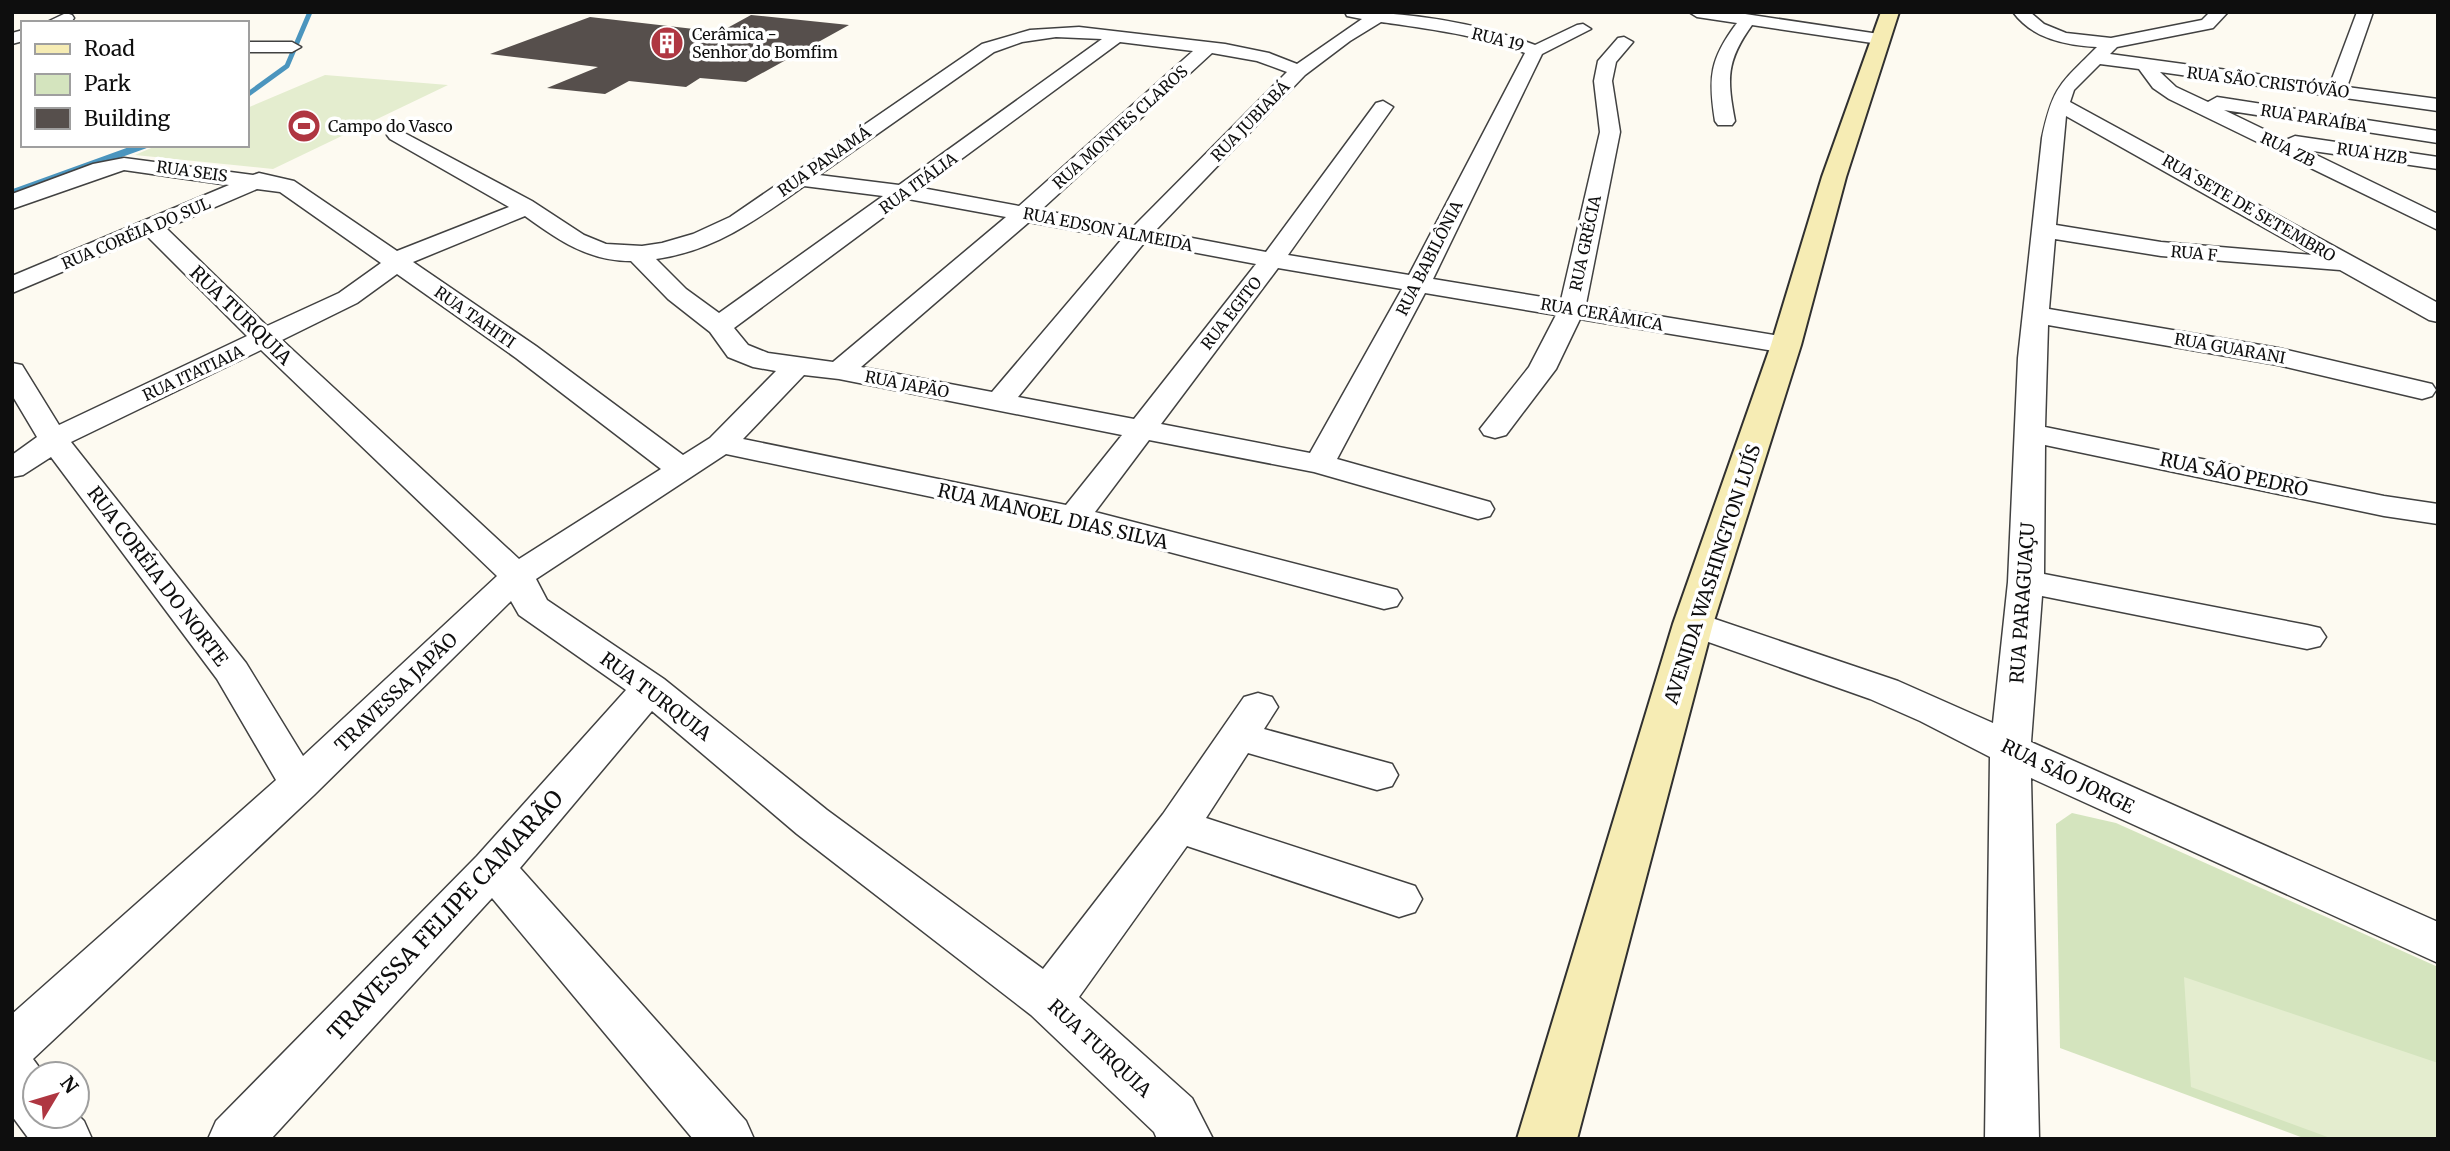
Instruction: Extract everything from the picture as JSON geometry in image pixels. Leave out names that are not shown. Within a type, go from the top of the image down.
[{"type":"main road","name":"AVENIDA WASHINGTON LUÍS","points":[[1547,1139],[1693,624],[1786,345],[1834,177],[1884,26]]},
{"type":"street","name":"RUA 19","points":[[1350,12],[1442,26],[1525,45],[1535,51]]},
{"type":"street","points":[[1697,12],[1747,20],[1884,26]]},
{"type":"street","points":[[2021,12],[2031,26],[2042,30],[2077,39],[2111,43],[2207,24],[2220,12]]},
{"type":"street","points":[[2337,90],[2365,12]]},
{"type":"street","points":[[1299,71],[1344,37],[1376,18]]},
{"type":"street","points":[[1725,121],[1718,77],[1720,62],[1747,20]]},
{"type":"street","points":[[1535,51],[1583,29]]},
{"type":"street","name":"RUA JUBIABÁ","points":[[998,43],[1059,32],[1116,37],[1208,47],[1276,59],[1299,71],[1139,234],[999,402]]},
{"type":"street","name":"RUA ITÁLIA","points":[[719,326],[1116,37]]},
{"type":"street","name":"RUA GRÉCIA","points":[[1495,429],[1542,369],[1572,309],[1610,132],[1604,81],[1607,61],[1624,42]]},
{"type":"street","name":"RUA PANAMÁ","points":[[639,255],[677,247],[718,233],[998,43]]},
{"type":"street","points":[[2078,79],[2111,43]]},
{"type":"street","points":[[248,47],[292,47]]},
{"type":"street","name":"RUA MONTES CLAROS","points":[[839,371],[1025,213],[1208,47]]},
{"type":"street","name":"RUA BABILÔNIA","points":[[1319,464],[1418,284],[1535,51]]},
{"type":"street","name":"RUA SÃO CRISTÓVÃO","points":[[2078,79],[2147,67],[2438,105]]},
{"type":"street","name":"RUA ZB","points":[[2147,67],[2161,88],[2169,93],[2189,100],[2438,223]]},
{"type":"street","name":"RUA PARAGUAÇU","points":[[2012,1139],[2010,750],[2026,582],[2032,358],[2052,138],[2078,79]]},
{"type":"street","name":"RUA SETE DE SETEMBRO","points":[[2078,79],[2160,156],[2347,265],[2438,314]]},
{"type":"street","name":"RUA PARAÍBA","points":[[2189,100],[2438,137]]},
{"type":"street","name":"RUA EGITO","points":[[1074,517],[1272,260],[1383,107]]},
{"type":"street","points":[[397,135],[526,208],[581,243],[601,250],[639,255]]},
{"type":"street","name":"RUA HZB","points":[[2264,137],[2438,163]]},
{"type":"street","name":"RUA SEIS","points":[[12,202],[101,169],[124,164],[259,180]]},
{"type":"street","name":"RUA EDSON ALMEIDA","points":[[797,179],[906,192],[1272,260],[1418,284]]},
{"type":"street","name":"RUA CORÉIA DO SUL","points":[[12,285],[259,180]]},
{"type":"street","name":"RUA TAHITI","points":[[259,180],[286,186],[526,352],[682,469]]},
{"type":"street","name":"RUA ITATIAIA","points":[[12,468],[36,454],[53,439],[348,298],[397,262],[423,248],[526,208]]},
{"type":"street","name":"RUA TURQUIA","points":[[151,227],[265,339],[517,576],[532,607],[650,688],[812,822],[1048,1000],[1172,1115],[1186,1139]]},
{"type":"street","name":"RUA F","points":[[2042,230],[2161,250],[2347,265]]},
{"type":"street","name":"RUA JAPÃO","points":[[639,255],[677,295],[719,326],[738,351],[763,361],[839,371],[1319,464],[1478,509]]},
{"type":"street","name":"RUA CERÂMICA","points":[[1418,284],[1786,345]]},
{"type":"street","name":"RUA GUARANI","points":[[2035,314],[2317,363],[2361,372],[2422,390]]},
{"type":"street","name":"TRAVESSA JAPÃO","points":[[12,1046],[299,784],[517,576],[721,444],[799,365]]},
{"type":"street","name":"RUA CORÉIA DO NORTE","points":[[12,371],[53,439],[232,671],[299,784]]},
{"type":"street","name":"RUA SÃO PEDRO","points":[[2031,433],[2384,506],[2438,514]]},
{"type":"street","name":"RUA MANOEL DIAS SILVA","points":[[721,444],[1074,517],[1384,598]]},
{"type":"street","points":[[2026,582],[2307,637]]},
{"type":"street","name":"RUA SÃO JORGE","points":[[1693,624],[1884,690],[1934,711],[2010,750],[2289,879],[2438,943]]},
{"type":"street","name":"TRAVESSA FELIPE CAMARÃO","points":[[236,1139],[493,868],[650,688]]},
{"type":"street","points":[[1048,1000],[1178,827],[1248,721],[1377,775]]},
{"type":"street","points":[[1178,827],[1399,899]]},
{"type":"street","points":[[493,868],[727,1139]]},
{"type":"green space","name":"Campo do Vasco","points":[[325,75],[448,85],[273,169],[135,155],[153,147],[248,147],[248,108]]},
{"type":"green space","points":[[2072,813],[2116,823],[2438,967],[2438,1139],[2306,1139],[2060,1048],[2056,824]]},
{"type":"green space","points":[[2184,977],[2438,1063],[2438,1139],[2333,1139],[2191,1087]]},
{"type":"building","name":"Cerâmica - Senhor do Bomfim","points":[[751,15],[849,25],[746,82],[700,78],[686,87],[629,81],[605,94],[547,88],[598,67],[490,54],[590,17],[720,32]]},
{"type":"waterway","points":[[248,94],[287,66],[310,12]]},
{"type":"waterway","points":[[12,193],[139,147]]},
{"type":"place","name":"Cerâmica - Senhor do Bomfim","points":[[667,43]]},
{"type":"place","name":"Campo do Vasco","points":[[304,126]]}]
